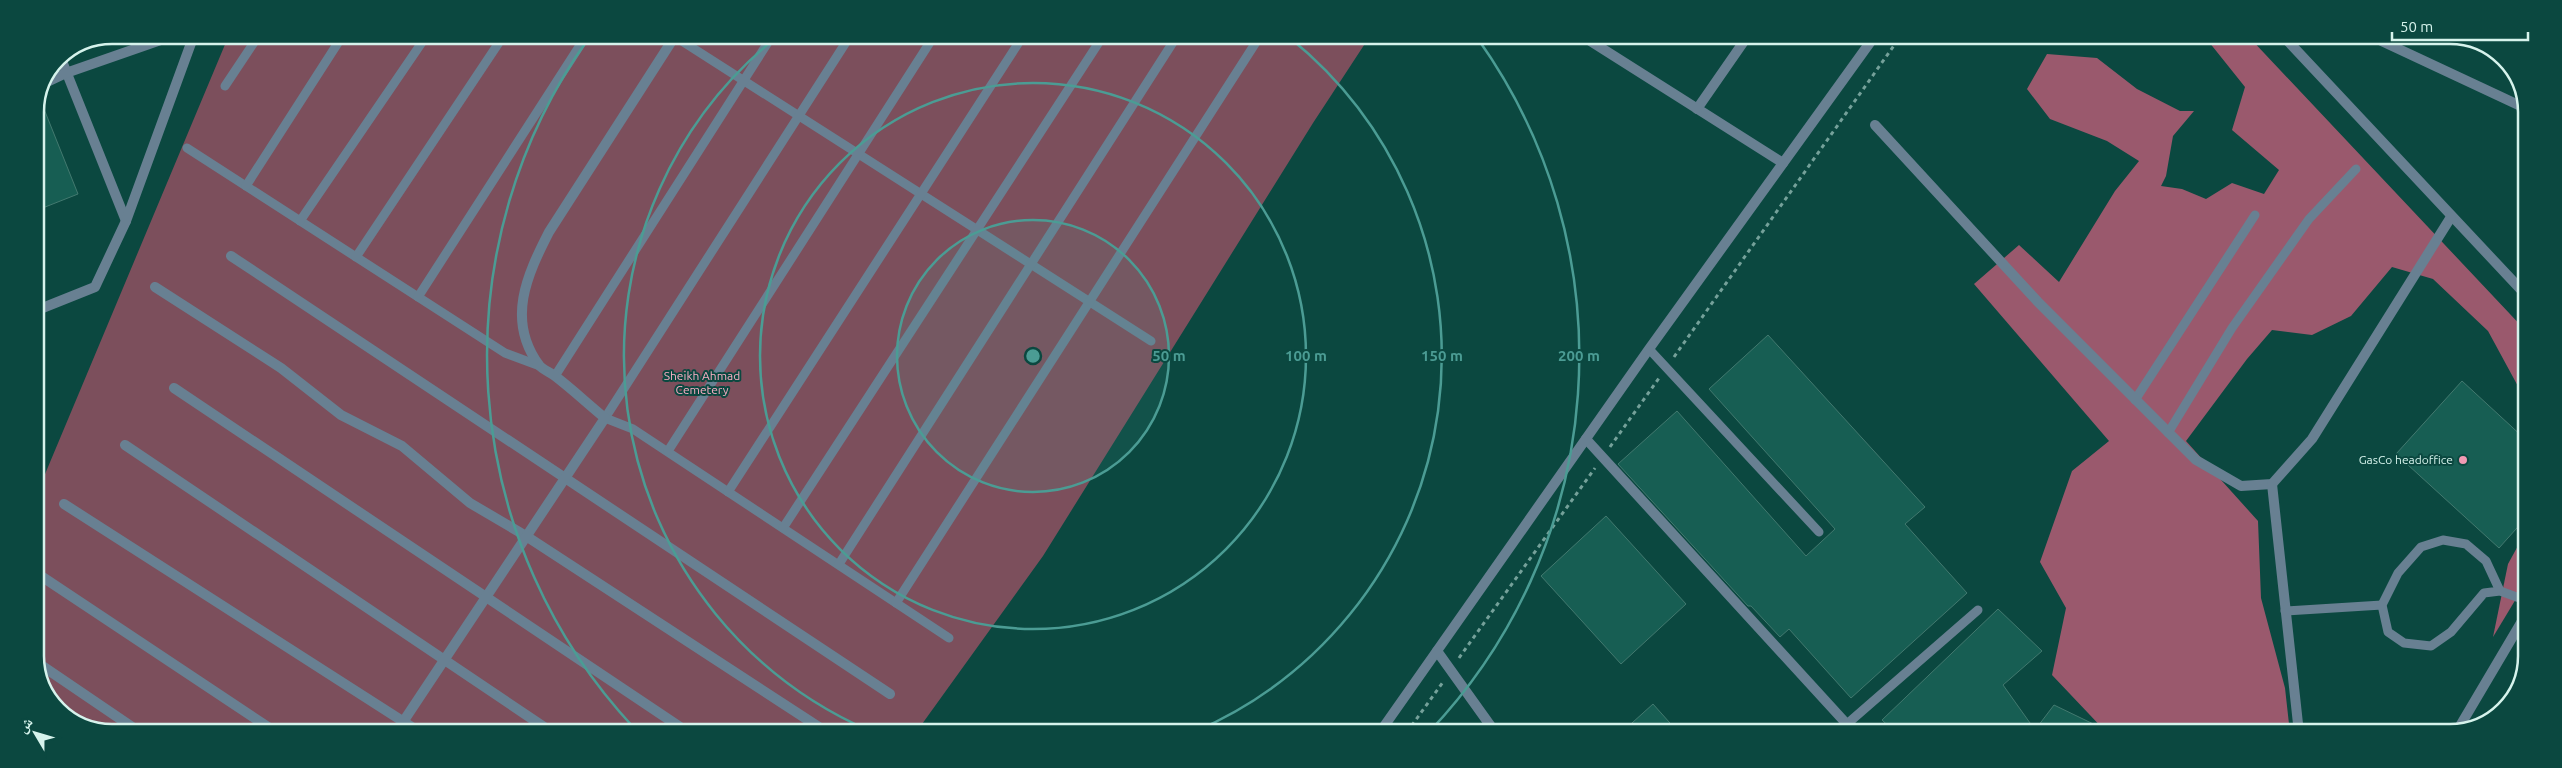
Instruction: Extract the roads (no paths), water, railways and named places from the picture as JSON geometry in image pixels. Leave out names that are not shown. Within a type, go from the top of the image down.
[{"type":"street","points":[[52,80],[66,73],[149,44]]},
{"type":"street","points":[[44,307],[95,287],[126,221],[191,44]]},
{"type":"street","points":[[401,724],[605,418],[555,376],[540,366],[529,347],[523,324],[522,294],[533,264],[549,232],[670,44]]},
{"type":"street","points":[[1595,44],[1783,163]]},
{"type":"street","points":[[1697,109],[1742,44]]},
{"type":"street","points":[[1386,724],[1649,349],[1869,44]]},
{"type":"street","points":[[2290,44],[2518,287]]},
{"type":"street","points":[[2386,44],[2518,106]]},
{"type":"street","points":[[63,65],[126,221]]},
{"type":"street","points":[[1875,125],[2038,302],[2135,400],[2196,460],[2241,486],[2272,484],[2312,439],[2451,217]]},
{"type":"street","points":[[231,256],[890,694]]},
{"type":"street","points":[[155,287],[281,368],[342,415],[402,446],[470,502],[526,536],[814,724]]},
{"type":"street","points":[[174,388],[676,724]]},
{"type":"street","points":[[1586,439],[1846,724]]},
{"type":"street","points":[[125,445],[443,661],[539,724]]},
{"type":"street","points":[[2272,484],[2298,724]]},
{"type":"street","points":[[64,504],[408,724]]},
{"type":"street","points":[[44,578],[263,724]]},
{"type":"street","points":[[2462,723],[2518,628]]},
{"type":"street","points":[[1437,651],[1490,724]]},
{"type":"street","points":[[45,669],[129,724]]},
{"type":"lane","points":[[225,86],[252,44]]},
{"type":"lane","points":[[246,186],[336,44]]},
{"type":"lane","points":[[300,221],[421,44]]},
{"type":"lane","points":[[356,257],[498,44]]},
{"type":"lane","points":[[418,297],[581,44]]},
{"type":"lane","points":[[688,44],[1151,341]]},
{"type":"lane","points":[[555,376],[767,44]]},
{"type":"lane","points":[[845,44],[605,418],[633,429],[668,451],[949,638]]},
{"type":"lane","points":[[668,451],[929,44]]},
{"type":"lane","points":[[728,492],[1018,44]]},
{"type":"lane","points":[[783,528],[1098,44]]},
{"type":"lane","points":[[839,564],[1172,44]]},
{"type":"lane","points":[[896,603],[1255,44]]},
{"type":"lane","points":[[187,148],[505,353],[540,366]]},
{"type":"lane","points":[[2168,432],[2232,328],[2309,220],[2356,170]]},
{"type":"lane","points":[[2135,400],[2255,215]]},
{"type":"lane","points":[[1649,349],[1819,532]]},
{"type":"lane","points":[[2500,591],[2486,561],[2466,544],[2442,540],[2421,547],[2398,573],[2382,605],[2388,632],[2404,643],[2431,646],[2451,632],[2484,593],[2500,591],[2518,597]]},
{"type":"lane","points":[[2286,611],[2382,605]]},
{"type":"lane","points":[[1854,724],[1978,610]]},
{"type":"place","name":"GasCo headoffice","points":[[2463,460]]},
{"type":"park label","name":"Sheikh Ahmad Cemetery","points":[[702,383]]}]
